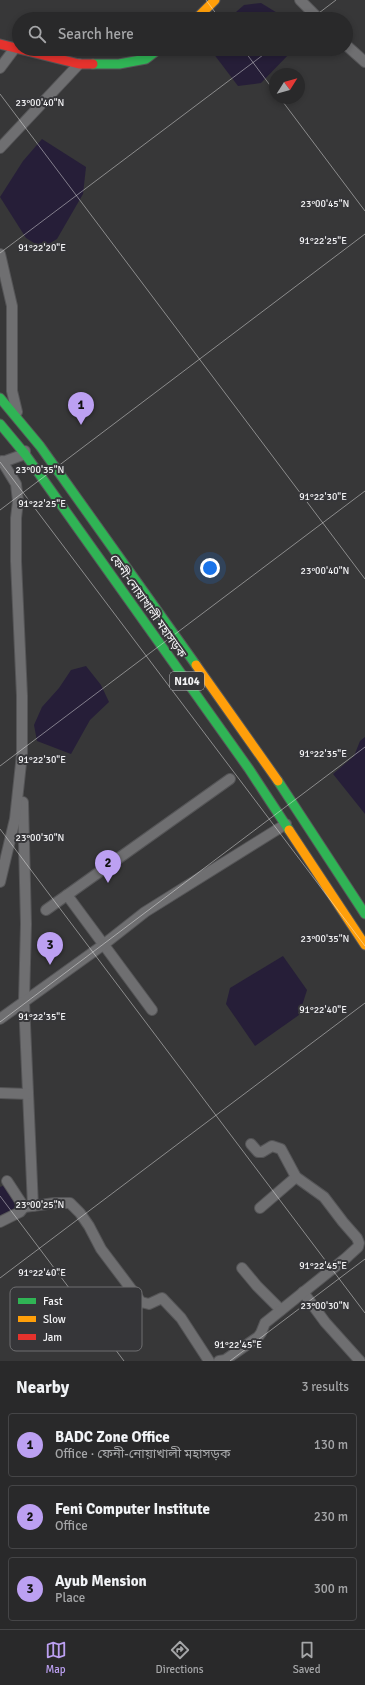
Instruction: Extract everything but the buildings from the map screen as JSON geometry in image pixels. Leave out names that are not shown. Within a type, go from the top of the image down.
[{"type":"highway","points":[[203,12],[215,0]]},
{"type":"highway","points":[[0,44],[12,47]]},
{"type":"highway","points":[[47,56],[79,64],[119,64],[146,59],[150,56]]},
{"type":"highway","name":"ফেনী-নোয়াখালী মহাসড়ক","points":[[0,398],[40,446],[265,762],[365,914]]},
{"type":"highway","name":"ফেনী-নোয়াখালী মহাসড়ক","points":[[0,424],[25,454],[250,769],[365,945]]},
{"type":"street","points":[[300,0],[312,12]]},
{"type":"street","points":[[353,51],[365,62]]},
{"type":"street","points":[[0,68],[12,52]]},
{"type":"street","points":[[0,148],[79,64]]},
{"type":"street","points":[[0,254],[12,306],[12,391],[25,454],[1,462],[16,484],[18,501],[16,518],[16,561],[22,696],[22,754],[15,819],[0,882]]},
{"type":"street","points":[[46,910],[230,779]]},
{"type":"street","points":[[24,786],[22,812],[25,858],[24,1002],[28,1094],[29,1206]]},
{"type":"street","points":[[0,1020],[103,945],[145,912],[286,824]]},
{"type":"street","points":[[67,895],[152,1010]]},
{"type":"street","points":[[0,1093],[28,1094]]},
{"type":"street","points":[[219,1361],[225,1360],[258,1337],[264,1323],[358,1248],[359,1243],[357,1238],[324,1197],[296,1177],[281,1149],[272,1146],[262,1152],[258,1152],[251,1144]]},
{"type":"street","points":[[260,1208],[296,1177]]},
{"type":"street","points":[[7,1181],[29,1206]]},
{"type":"street","points":[[0,1222],[29,1206],[70,1203],[86,1222],[101,1249],[130,1287]]},
{"type":"street","points":[[242,1268],[257,1286],[281,1310]]},
{"type":"street","points":[[303,1292],[324,1322],[360,1361]]},
{"type":"street","points":[[142,1302],[149,1304],[162,1298],[181,1318],[209,1361]]},
{"type":"shaded area","points":[[261,3],[276,12],[236,12],[244,5]]},
{"type":"shaded area","points":[[215,56],[287,56],[276,68],[269,68],[269,75],[261,83],[238,86]]},
{"type":"shaded area","points":[[42,139],[86,167],[83,194],[57,239],[42,248],[26,238],[0,197],[23,161]]},
{"type":"shaded area","points":[[86,666],[101,685],[109,702],[90,720],[71,754],[37,741],[34,725],[42,707],[59,688],[71,670]]},
{"type":"shaded area","points":[[365,737],[365,814],[333,774],[354,756],[360,741]]},
{"type":"shaded area","points":[[283,956],[307,990],[299,1015],[255,1046],[226,1004],[230,988]]},
{"type":"shaded area","points":[[5,1185],[19,1206],[0,1217],[0,1187]]},
{"type":"traffic: fast","points":[[93,64],[119,64],[146,59],[150,56]]},
{"type":"traffic: fast","points":[[0,398],[40,446],[196,665]]},
{"type":"traffic: fast","points":[[0,424],[25,454],[249,769],[289,830]]},
{"type":"traffic: fast","points":[[278,781],[365,914]]},
{"type":"traffic: slow","points":[[203,12],[215,0]]},
{"type":"traffic: slow","points":[[196,665],[278,781]]},
{"type":"traffic: slow","points":[[289,830],[365,945]]},
{"type":"traffic: jam","points":[[0,44],[12,47]]},
{"type":"traffic: jam","points":[[47,56],[79,64],[93,64]]},
{"type":"place","name":"BADC Zone Office","points":[[81,425]]},
{"type":"place","name":"Feni Computer Institute","points":[[108,883]]},
{"type":"place","name":"Ayub Mension","points":[[50,965]]}]
